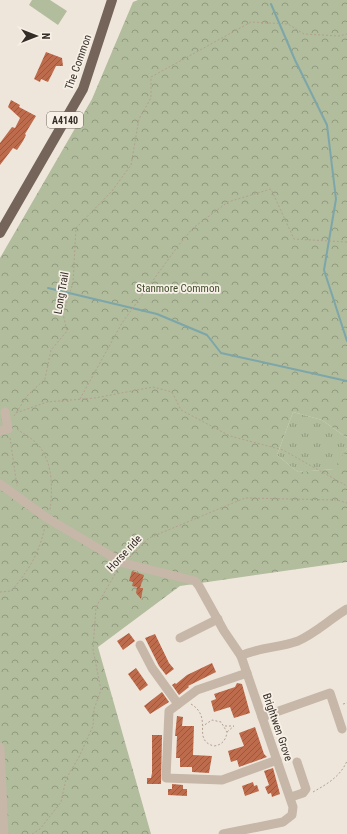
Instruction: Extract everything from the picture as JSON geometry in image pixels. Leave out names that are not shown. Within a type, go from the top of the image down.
[{"type":"main road","name":"The Common","points":[[0,233],[84,89],[112,0]]},
{"type":"street","points":[[4,430],[5,412]]},
{"type":"street","points":[[0,484],[47,518],[123,563]]},
{"type":"street","name":"Brightwen Grove","points":[[123,563],[195,581],[241,656],[291,797],[293,812],[286,821],[224,834]]},
{"type":"street","points":[[241,656],[257,650],[275,648],[297,641],[315,632],[347,609]]},
{"type":"street","points":[[180,638],[218,619]]},
{"type":"street","points":[[140,644],[152,668],[181,701]]},
{"type":"street","points":[[247,673],[197,690],[169,711],[166,778],[222,780],[277,760]]},
{"type":"street","points":[[262,717],[330,693],[342,729]]},
{"type":"street","points":[[0,747],[4,834]]},
{"type":"street","points":[[291,797],[303,793],[306,789],[297,762]]},
{"type":"path","name":"Long Trail","points":[[347,34],[338,36],[304,34],[288,24],[251,22],[151,77],[151,98],[139,119],[131,165],[112,191],[76,228],[71,289],[63,314],[67,331],[51,350],[45,379],[27,396],[15,413],[47,402],[80,399],[153,387],[172,392],[181,410],[230,436],[283,450],[347,486]]},
{"type":"path","points":[[80,399],[122,323],[178,246],[193,228],[228,202],[272,189],[294,238],[347,242]]},
{"type":"path","points":[[4,430],[13,454],[19,499]]},
{"type":"path","name":"Horse ride","points":[[32,834],[40,829],[61,802],[66,779],[79,757],[93,726],[94,709],[101,690],[93,649],[96,607],[113,575],[123,563],[149,538],[245,498],[337,500],[347,503]]},
{"type":"path","points":[[181,701],[199,710],[203,720],[203,738],[211,745],[221,744],[226,738],[227,732],[225,726]]},
{"type":"path","points":[[203,720],[209,722],[218,721],[225,726],[234,726],[227,732]]},
{"type":"path","points":[[203,726],[209,722]]},
{"type":"path","points":[[311,793],[331,782],[342,771],[347,761]]},
{"type":"green space","points":[[32,0],[50,0],[67,11],[58,25],[29,5]]},
{"type":"green space","name":"Stanmore Common","points":[[138,0],[347,0],[347,438],[322,420],[293,412],[277,455],[298,472],[334,469],[347,448],[347,562],[180,586],[98,647],[151,834],[0,834],[0,258],[92,99],[133,2]]},
{"type":"green space","points":[[293,412],[322,420],[347,438],[347,448],[335,469],[298,472],[277,455]]},
{"type":"building","points":[[46,52],[62,58],[63,66],[56,66],[48,82],[41,79],[40,82],[34,79]]},
{"type":"building","points":[[11,100],[20,105],[19,107],[36,116],[17,150],[13,148],[0,165],[0,143],[12,127],[15,128],[20,118],[8,107]]},
{"type":"building","points":[[132,571],[144,575],[140,588],[143,588],[141,599],[136,593],[137,587],[132,586],[133,582],[129,581]]},
{"type":"building","points":[[129,633],[135,641],[123,650],[117,641]]},
{"type":"building","points":[[155,634],[169,663],[174,669],[166,675],[159,666],[145,638]]},
{"type":"building","points":[[212,663],[216,672],[188,686],[189,687],[179,695],[172,685],[175,683],[176,684],[187,675]]},
{"type":"building","points":[[136,668],[148,685],[140,691],[128,674]]},
{"type":"building","points":[[237,683],[242,684],[250,713],[234,718],[230,707],[214,712],[211,701],[216,699],[214,694],[235,687]]},
{"type":"building","points":[[162,692],[169,702],[150,714],[144,706]]},
{"type":"building","points":[[177,716],[183,717],[182,726],[194,726],[193,755],[212,756],[209,773],[192,772],[192,767],[180,767],[180,758],[176,758],[177,736],[175,736]]},
{"type":"building","points":[[255,727],[264,754],[267,757],[239,767],[237,760],[231,762],[228,751],[244,746],[239,733]]},
{"type":"building","points":[[152,735],[162,735],[161,784],[147,784],[147,778],[151,778],[152,773]]},
{"type":"building","points":[[273,768],[280,794],[272,797],[271,793],[268,794],[265,787],[269,785],[264,771]]},
{"type":"building","points":[[253,782],[254,786],[257,785],[259,791],[245,796],[242,786]]},
{"type":"building","points":[[172,784],[183,785],[183,789],[187,789],[187,796],[168,795],[168,789],[172,789]]},
{"type":"waterway","points":[[271,4],[295,60],[327,125],[336,199],[324,270],[347,341]]},
{"type":"waterway","points":[[48,288],[157,314],[207,335],[221,353],[347,381]]}]
